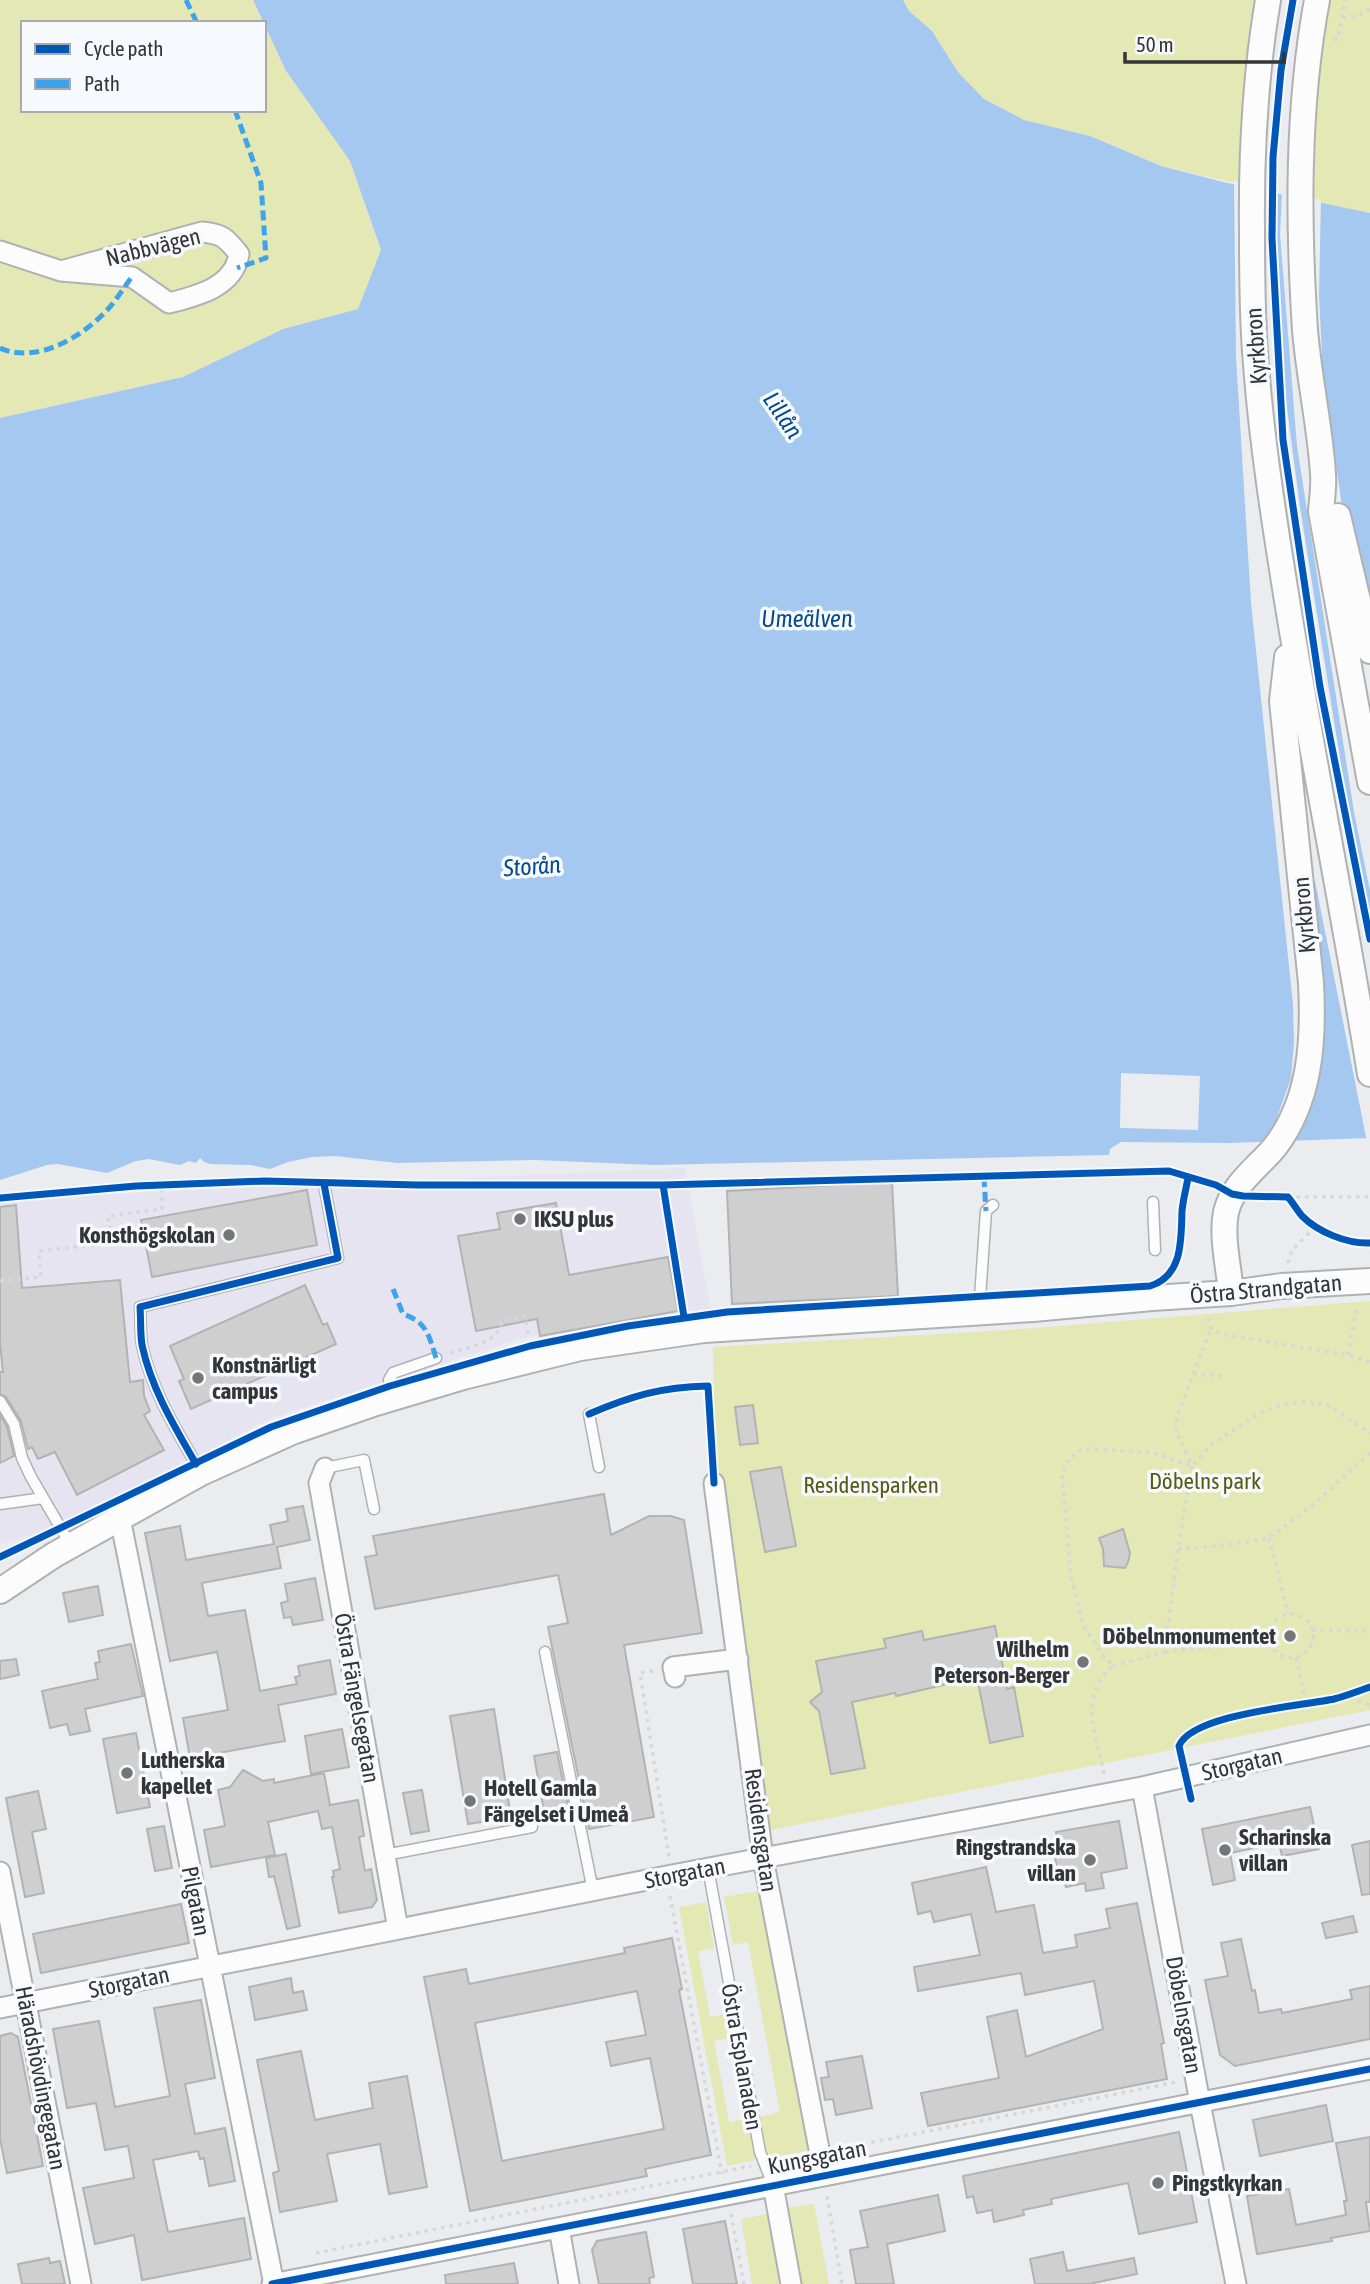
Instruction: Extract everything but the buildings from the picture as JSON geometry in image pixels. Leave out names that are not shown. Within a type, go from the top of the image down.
[{"type":"street","name":"Kyrkbron","points":[[1268,0],[1254,114],[1252,286],[1256,365],[1274,521],[1290,625],[1370,1074]]},
{"type":"street","points":[[1317,0],[1308,51],[1302,121],[1301,199],[1305,331],[1324,476],[1321,511],[1370,782]]},
{"type":"street","name":"Nabbvägen","points":[[0,251],[61,271],[132,277],[169,303],[198,296],[222,283],[237,268],[239,254],[219,234],[202,232],[61,271]]},
{"type":"street","points":[[1324,476],[1336,508],[1370,651]]},
{"type":"street","name":"Kyrkbron","points":[[1231,1293],[1226,1214],[1232,1194],[1274,1147],[1287,1127],[1304,1088],[1311,1052],[1311,983],[1282,701],[1290,625]]},
{"type":"street","name":"Östra Strandgatan","points":[[0,1591],[72,1546],[201,1473],[292,1432],[394,1397],[580,1348],[704,1329],[979,1312],[1231,1293],[1282,1286],[1365,1287]]},
{"type":"street","name":"Östra Fängelsegatan","points":[[325,1468],[319,1483],[398,1929]]},
{"type":"street","name":"Residensgatan","points":[[714,1483],[763,1858],[824,2175]]},
{"type":"street","name":"Pilgatan","points":[[120,1518],[273,2284]]},
{"type":"street","points":[[674,1672],[738,1659]]},
{"type":"street","name":"Storgatan","points":[[0,2008],[708,1868],[1142,1787],[1370,1735]]},
{"type":"street","name":"Döbelnsgatan","points":[[1142,1787],[1236,2284]]},
{"type":"street","name":"Häradshövdingegatan","points":[[0,1871],[81,2284]]},
{"type":"street","name":"Kungsgatan","points":[[273,2284],[1370,2069]]},
{"type":"street","name":"Östra Esplanaden","points":[[773,2185],[791,2284]]},
{"type":"street","points":[[559,2228],[569,2284]]},
{"type":"lane","points":[[195,1464],[165,1410],[148,1366],[142,1344],[140,1307],[338,1258],[324,1184]]},
{"type":"lane","points":[[1153,1202],[1155,1250]]},
{"type":"lane","points":[[979,1312],[986,1210],[993,1205]]},
{"type":"lane","points":[[394,1397],[389,1380],[393,1373],[436,1358]]},
{"type":"lane","points":[[0,1401],[14,1424],[22,1458],[72,1546]]},
{"type":"lane","points":[[589,1415],[599,1468]]},
{"type":"lane","points":[[325,1468],[364,1460],[374,1509]]},
{"type":"lane","points":[[0,1504],[43,1498]]},
{"type":"lane","points":[[545,1652],[593,1891]]},
{"type":"lane","points":[[385,1855],[532,1827]]},
{"type":"lane","name":"Östra Esplanaden","points":[[708,1868],[760,2152],[773,2185]]},
{"type":"path","points":[[1342,18],[1356,17],[1370,9]]},
{"type":"path","points":[[149,1186],[174,1185]]},
{"type":"path","points":[[0,1281],[41,1277],[39,1251],[111,1243],[108,1216],[162,1209],[162,1186]]},
{"type":"path","points":[[1277,1197],[1370,1197]]},
{"type":"path","points":[[1288,1197],[1295,1206]]},
{"type":"path","points":[[1309,1221],[1328,1232]]},
{"type":"path","points":[[1348,1355],[1365,1287]]},
{"type":"path","points":[[1208,1308],[1208,1319],[1212,1328],[1221,1334],[1348,1355],[1370,1362]]},
{"type":"path","points":[[436,1358],[493,1339],[500,1331],[502,1321],[525,1316],[530,1346]]},
{"type":"path","points":[[1192,1466],[1176,1431],[1177,1417],[1212,1328]]},
{"type":"path","points":[[1193,1374],[1226,1376]]},
{"type":"path","points":[[1165,1652],[1192,1466],[1211,1445],[1260,1413],[1281,1405],[1302,1402],[1326,1404],[1370,1433]]},
{"type":"path","points":[[1113,1666],[1083,1625],[1071,1577],[1062,1474],[1068,1460],[1082,1449],[1151,1452],[1192,1466]]},
{"type":"path","points":[[1178,1549],[1269,1538],[1314,1504],[1370,1453]]},
{"type":"path","points":[[1269,1538],[1288,1614]]},
{"type":"path","points":[[1288,1614],[1300,1616],[1310,1624],[1312,1630],[1312,1644],[1296,1658],[1276,1653],[1269,1641],[1271,1627],[1281,1616],[1288,1614]]},
{"type":"path","points":[[1312,1630],[1370,1631]]},
{"type":"path","points":[[1108,1793],[1091,1707],[1094,1690],[1102,1675],[1113,1666],[1165,1652],[1269,1641]]},
{"type":"path","points":[[1296,1658],[1306,1704]]},
{"type":"path","points":[[674,1672],[640,1673],[669,1876],[724,2180]]},
{"type":"path","points":[[1349,1695],[1362,1690]]},
{"type":"path","points":[[1349,1695],[1370,1705]]},
{"type":"path","points":[[1293,1706],[1316,1702]]},
{"type":"path","points":[[310,2254],[1196,2078]]},
{"type":"path","points":[[824,2175],[842,2284]]},
{"type":"path","points":[[730,2203],[744,2284]]},
{"type":"shaded area","name":"Konstnärligt campus","points":[[685,1168],[711,1311],[522,1338],[271,1418],[60,1528],[0,1544],[0,1199]]},
{"type":"green space","points":[[0,0],[253,0],[262,21],[21,21],[21,112],[266,112],[266,28],[286,71],[350,161],[381,251],[358,309],[283,329],[183,377],[0,418]]},
{"type":"green space","points":[[903,0],[1268,0],[1252,187],[1161,166],[1090,136],[1024,120],[984,99],[958,72],[932,31],[909,11]]},
{"type":"green space","points":[[1317,0],[1370,0],[1370,213],[1301,199]]},
{"type":"green space","points":[[1370,1301],[1370,1710],[761,1832],[714,1483],[713,1347],[1009,1330]]},
{"type":"green space","points":[[763,1890],[812,2150],[768,2158],[760,2117],[780,2112],[748,1942],[733,1945],[724,1897]]},
{"type":"green space","points":[[706,1902],[714,1948],[698,1951],[710,2017],[726,2014],[731,2037],[714,2041],[729,2122],[748,2119],[755,2160],[727,2166],[679,1907]]},
{"type":"green space","points":[[814,2204],[829,2284],[802,2284],[788,2208]]},
{"type":"green space","points":[[767,2214],[780,2284],[752,2284],[741,2219]]},
{"type":"water","name":"Umeälven","points":[[253,0],[903,0],[909,11],[932,31],[958,72],[984,99],[1024,120],[1090,136],[1161,166],[1370,213],[1370,1138],[1229,1143],[1121,1142],[1110,1149],[1109,1155],[654,1165],[536,1160],[397,1163],[335,1156],[312,1157],[270,1169],[251,1165],[210,1164],[200,1158],[196,1163],[189,1161],[180,1165],[149,1159],[136,1161],[107,1173],[58,1164],[47,1165],[0,1180],[0,418],[183,377],[283,329],[358,309],[381,250],[350,161],[286,71],[266,28],[266,21],[263,21]]},
{"type":"pier","points":[[1234,180],[1276,190],[1273,255],[1281,362],[1300,507],[1356,859],[1370,917],[1370,1142],[1367,1142],[1315,881],[1306,882],[1315,1019],[1287,1145],[1261,1146],[1274,1126],[1291,1078],[1293,1004],[1251,603],[1236,357]]},
{"type":"pier","points":[[1282,191],[1321,200],[1319,295],[1323,376],[1347,540],[1370,634],[1370,891],[1354,812],[1297,446],[1280,234]]},
{"type":"pier","points":[[1121,1073],[1200,1076],[1198,1130],[1120,1128]]},
{"type":"marked path","points":[[186,0],[196,21]]},
{"type":"marked path","points":[[236,112],[261,183],[266,258],[237,268]]},
{"type":"marked path","points":[[0,348],[29,353],[59,345],[99,318],[132,277]]},
{"type":"marked path","points":[[984,1177],[986,1211]]},
{"type":"marked path","points":[[393,1289],[403,1314],[417,1321],[426,1331],[436,1358]]},
{"type":"cycle path","points":[[1293,0],[1281,70],[1273,157],[1272,239],[1283,440],[1320,687],[1370,939]]},
{"type":"cycle path","points":[[0,1198],[136,1186],[264,1181],[417,1185],[663,1185],[1169,1171],[1216,1185],[1232,1194],[1288,1197],[1302,1216],[1324,1232],[1343,1239],[1370,1243]]},
{"type":"cycle path","points":[[0,1557],[271,1427],[390,1386],[530,1346],[628,1326],[727,1312],[1150,1286],[1169,1274],[1178,1256],[1182,1207],[1188,1178]]},
{"type":"cycle path","points":[[196,1464],[151,1376],[142,1345],[140,1307],[338,1258],[324,1184]]},
{"type":"cycle path","points":[[663,1185],[684,1317]]},
{"type":"cycle path","points":[[589,1414],[647,1394],[675,1388],[708,1386],[714,1483]]},
{"type":"cycle path","points":[[1191,1799],[1179,1746],[1188,1735],[1225,1719],[1334,1699],[1370,1687]]},
{"type":"cycle path","points":[[272,2284],[1370,2069]]},
{"type":"place","name":"IKSU plus","points":[[520,1219]]},
{"type":"place","name":"Konsthögskolan","points":[[229,1235]]},
{"type":"place","name":"Konstnärligt campus","points":[[198,1378]]},
{"type":"place","name":"Döbelnmonumentet","points":[[1290,1636]]},
{"type":"place","name":"Wilhelm Peterson-Berger","points":[[1083,1662]]},
{"type":"place","name":"Lutherska kapellet","points":[[127,1773]]},
{"type":"place","name":"Hotell Gamla Fängelset i Umeå","points":[[470,1801]]},
{"type":"place","name":"Scharinska villan","points":[[1225,1850]]},
{"type":"place","name":"Ringstrandska villan","points":[[1090,1860]]},
{"type":"place","name":"Pingstkyrkan","points":[[1158,2183]]},
{"type":"water label","name":"Lillån","points":[[783,415]]},
{"type":"water label","name":"Storån","points":[[532,866]]},
{"type":"park label","name":"Döbelns park","points":[[1205,1481]]},
{"type":"park label","name":"Residensparken","points":[[871,1485]]}]
